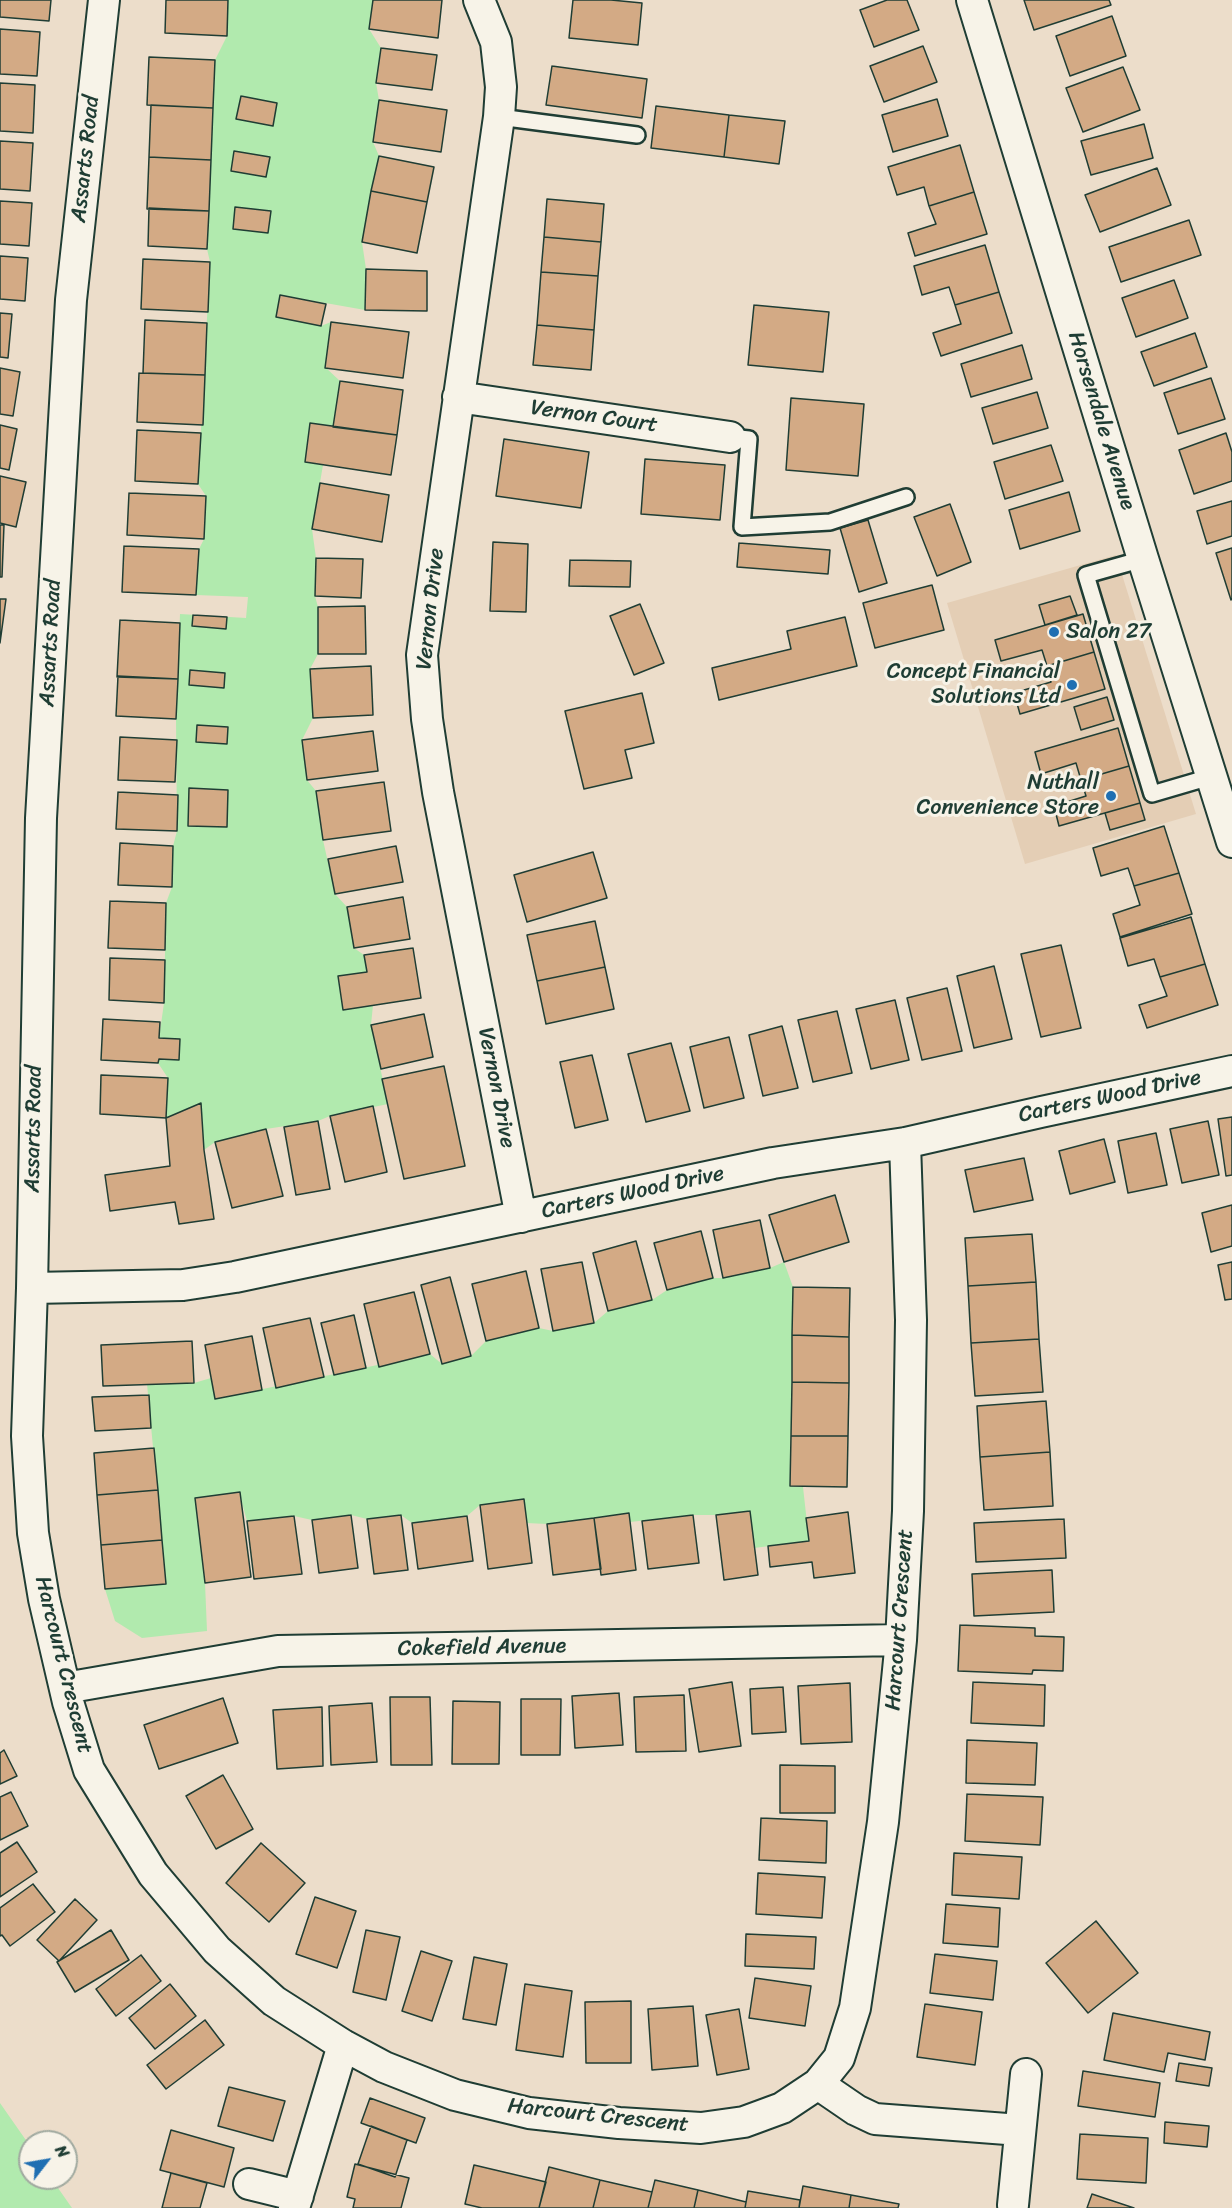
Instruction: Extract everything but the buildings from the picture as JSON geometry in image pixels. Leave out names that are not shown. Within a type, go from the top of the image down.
[{"type":"street","name":"Assarts Road","points":[[32,1288],[41,806],[71,300],[104,0]]},
{"type":"street","name":"Vernon Drive","points":[[479,0],[496,42],[501,87],[499,117],[422,655],[427,719],[438,792],[521,1216]]},
{"type":"street","name":"Horsendale Avenue","points":[[972,0],[1210,777],[1232,842]]},
{"type":"street","name":"Vernon Court","points":[[458,397],[730,437]]},
{"type":"street","name":"Carters Wood Drive","points":[[32,1288],[172,1285],[235,1277],[773,1163],[905,1143],[1232,1071]]},
{"type":"street","name":"Harcourt Crescent","points":[[32,1288],[27,1436],[33,1533],[44,1599],[74,1726],[89,1770],[153,1874],[217,1950],[274,2001],[343,2045],[384,2067],[455,2095],[529,2113],[619,2123],[701,2128],[744,2122],[782,2109],[818,2084],[839,2058],[855,2008],[883,1822],[901,1640],[908,1511],[910,1320],[905,1143]]},
{"type":"street","name":"Cokefield Avenue","points":[[65,1688],[278,1651],[901,1640]]},
{"type":"street","points":[[249,2184],[296,2202],[343,2045]]},
{"type":"street","points":[[1013,2205],[1026,2074]]},
{"type":"street","points":[[818,2084],[849,2106],[875,2119],[1020,2130]]},
{"type":"lane","points":[[499,117],[637,135]]},
{"type":"lane","points":[[730,437],[750,439],[742,527],[830,522],[906,497]]},
{"type":"lane","points":[[1143,559],[1086,575],[1152,794],[1210,777]]},
{"type":"shaded area","points":[[1116,555],[1196,814],[1025,864],[947,603]]},
{"type":"green space","points":[[228,0],[373,0],[369,29],[381,48],[376,83],[379,100],[373,142],[379,156],[362,242],[366,269],[365,310],[280,295],[276,317],[321,326],[331,322],[325,367],[340,381],[333,427],[310,423],[305,462],[323,465],[312,529],[316,558],[318,654],[310,669],[313,718],[302,740],[307,780],[316,791],[323,840],[335,894],[347,907],[354,948],[364,955],[367,972],[338,977],[343,1010],[373,1005],[371,1025],[388,1104],[330,1116],[318,1121],[266,1129],[215,1142],[204,1150],[201,1104],[166,1118],[168,1078],[158,1063],[159,1059],[179,1060],[159,1038],[164,1003],[166,903],[172,887],[173,846],[177,831],[176,719],[180,614],[246,618],[248,597],[196,595],[199,549],[204,539],[206,496],[198,484],[210,262],[207,249],[215,60],[227,36]]},
{"type":"green space","points":[[784,1262],[793,1287],[790,1486],[803,1487],[809,1541],[754,1548],[749,1511],[630,1522],[629,1513],[547,1524],[526,1523],[523,1499],[480,1505],[467,1516],[412,1523],[401,1515],[367,1519],[351,1515],[312,1520],[294,1516],[247,1521],[239,1492],[195,1498],[205,1583],[207,1631],[142,1638],[115,1621],[105,1589],[166,1584],[147,1384],[194,1383],[211,1378],[215,1399],[430,1354],[442,1364],[471,1356],[486,1341],[539,1328],[553,1331],[594,1323],[608,1311],[652,1300],[667,1290],[713,1278],[770,1268]]},
{"type":"green space","points":[[0,2103],[19,2130],[18,2190],[59,2190],[72,2208],[0,2208]]},
{"type":"place","name":"Salon 27","points":[[1054,632]]},
{"type":"place","name":"Concept Financial Solutions Ltd","points":[[1072,685]]},
{"type":"place","name":"Nuthall Convenience Store","points":[[1111,796]]}]
